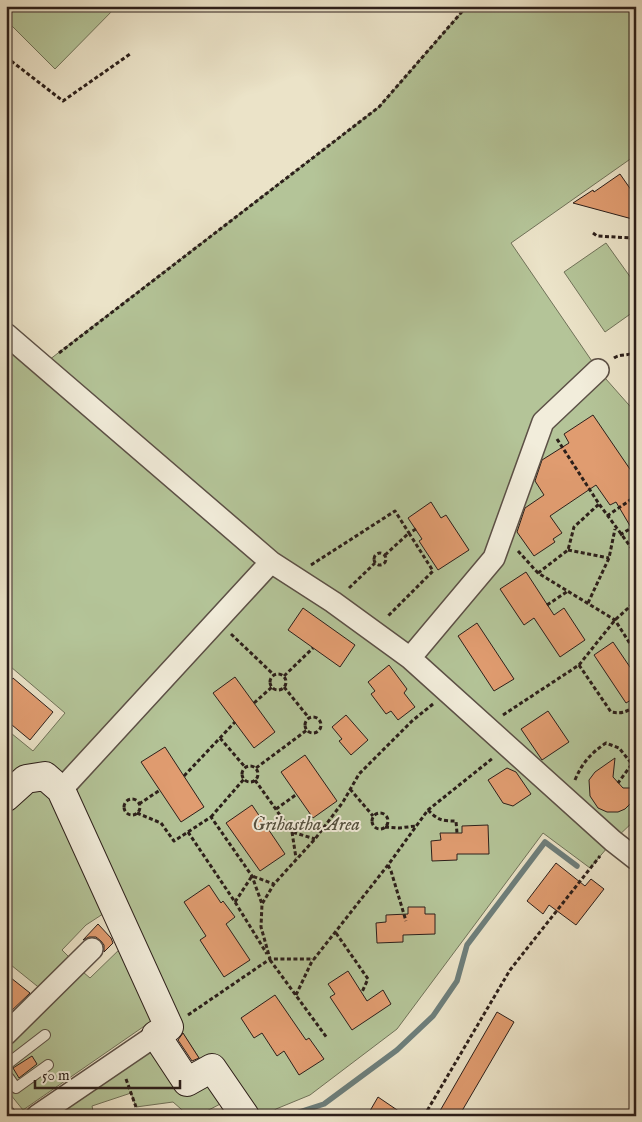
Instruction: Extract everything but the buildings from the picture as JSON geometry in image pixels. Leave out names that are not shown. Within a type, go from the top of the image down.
[{"type":"street","points":[[6,334],[271,562],[333,602],[410,658],[613,841],[636,859]]},
{"type":"street","points":[[410,658],[494,558],[543,422],[598,370]]},
{"type":"street","points":[[61,790],[271,562]]},
{"type":"street","points":[[6,797],[26,779],[45,776],[61,790],[163,1031],[187,1082],[212,1068],[245,1116]]},
{"type":"street","points":[[6,1034],[92,949]]},
{"type":"street","points":[[37,1116],[163,1031]]},
{"type":"lane","points":[[45,1035],[6,1066],[13,1075],[8,1080],[16,1088],[48,1064]]},
{"type":"lane","points":[[6,1108],[12,1116]]},
{"type":"path","points":[[43,366],[379,107],[467,6]]},
{"type":"path","points":[[6,57],[63,101],[130,54]]},
{"type":"path","points":[[593,233],[597,236],[631,238],[636,253]]},
{"type":"path","points":[[543,422],[555,436],[620,535],[636,554]]},
{"type":"path","points":[[608,516],[636,496]]},
{"type":"path","points":[[538,573],[568,550],[574,527],[599,504]]},
{"type":"path","points":[[293,576],[395,511],[433,570],[387,617]]},
{"type":"path","points":[[620,535],[636,525]]},
{"type":"path","points":[[588,603],[609,558],[616,528]]},
{"type":"path","points":[[385,555],[416,529]]},
{"type":"path","points":[[502,534],[538,573],[615,620],[636,653]]},
{"type":"path","points":[[568,550],[609,558]]},
{"type":"path","points":[[375,563],[374,557],[377,554],[385,555]]},
{"type":"path","points":[[375,563],[379,566],[385,564],[387,558],[385,555]]},
{"type":"path","points":[[349,588],[375,563]]},
{"type":"path","points":[[342,584],[356,594]]},
{"type":"path","points":[[547,605],[568,591]]},
{"type":"path","points":[[486,726],[579,665],[615,620],[636,601]]},
{"type":"path","points":[[230,634],[274,675],[284,676]]},
{"type":"path","points":[[284,676],[313,648]]},
{"type":"path","points":[[630,668],[636,664]]},
{"type":"path","points":[[579,665],[611,712],[626,713],[636,706]]},
{"type":"path","points":[[274,675],[270,682],[272,687],[279,690],[286,683],[284,676]]},
{"type":"path","points":[[254,703],[272,687]]},
{"type":"path","points":[[284,687],[309,718]]},
{"type":"path","points":[[262,904],[274,884],[315,839],[344,802],[359,774],[412,721],[447,693]]},
{"type":"path","points":[[313,716],[320,721],[321,726],[319,730],[314,732],[307,730],[305,725],[309,718],[313,716]]},
{"type":"path","points":[[184,776],[235,722]]},
{"type":"path","points":[[256,768],[307,730]]},
{"type":"path","points":[[220,738],[245,767]]},
{"type":"path","points":[[565,798],[581,766],[594,751],[606,743],[619,748],[632,764],[618,782]]},
{"type":"path","points":[[296,995],[314,959],[336,933],[428,810],[508,747]]},
{"type":"path","points":[[245,767],[252,766],[256,768]]},
{"type":"path","points":[[245,767],[242,771],[244,779],[248,782],[255,780],[258,775],[256,768]]},
{"type":"path","points":[[139,804],[136,800],[127,800],[124,804],[124,810],[128,814],[137,813],[161,823],[174,841],[211,817],[244,779]]},
{"type":"path","points":[[255,780],[292,832],[296,859]]},
{"type":"path","points":[[350,789],[373,816],[374,826],[378,828],[385,826],[399,828],[416,826]]},
{"type":"path","points":[[137,813],[139,804],[160,790]]},
{"type":"path","points":[[276,809],[297,794]]},
{"type":"path","points":[[428,810],[438,819],[456,821],[457,833]]},
{"type":"path","points":[[373,816],[379,813],[386,815],[388,820],[385,826]]},
{"type":"path","points":[[211,817],[252,876],[262,904],[261,927],[270,959]]},
{"type":"path","points":[[268,830],[282,819]]},
{"type":"path","points":[[188,832],[235,902],[270,959],[327,1038]]},
{"type":"path","points":[[292,832],[315,839]]},
{"type":"path","points":[[424,1116],[510,970],[613,841]]},
{"type":"path","points":[[388,865],[406,921]]},
{"type":"path","points":[[252,876],[274,884]]},
{"type":"path","points":[[235,902],[252,876]]},
{"type":"path","points":[[336,933],[368,979],[362,992]]},
{"type":"path","points":[[163,1031],[270,959],[314,959]]},
{"type":"path","points":[[119,1059],[136,1107]]},
{"type":"green space","points":[[6,6],[117,6],[55,69],[6,20]]},
{"type":"green space","name":"Grihastha Area","points":[[467,6],[636,6],[636,155],[511,243],[598,370],[636,413],[636,819],[613,841],[590,868],[543,833],[397,1029],[310,1095],[276,1109],[267,1116],[251,1116],[205,1067],[180,1029],[71,793],[276,573],[275,553],[49,360],[379,107]]},
{"type":"green space","points":[[606,243],[636,285],[636,310],[605,332],[564,272]]},
{"type":"green space","points":[[6,345],[258,565],[61,775],[50,765],[19,768],[6,778],[6,729],[33,751],[65,713],[11,667],[6,673]]},
{"type":"green space","points":[[43,785],[109,910],[86,925],[62,950],[72,960],[42,990],[6,961],[6,808]]},
{"type":"green space","points":[[124,945],[156,1018],[23,1110],[6,1089],[6,1050],[83,972],[90,978]]},
{"type":"green space","points":[[155,1043],[210,1075],[228,1100],[197,1116],[189,1116],[173,1102],[136,1107],[131,1093],[92,1106],[94,1116],[65,1116],[62,1105]]},
{"type":"waterway","points":[[287,1116],[324,1104],[397,1050],[433,1016],[457,981],[467,945],[545,842],[577,866]]}]
